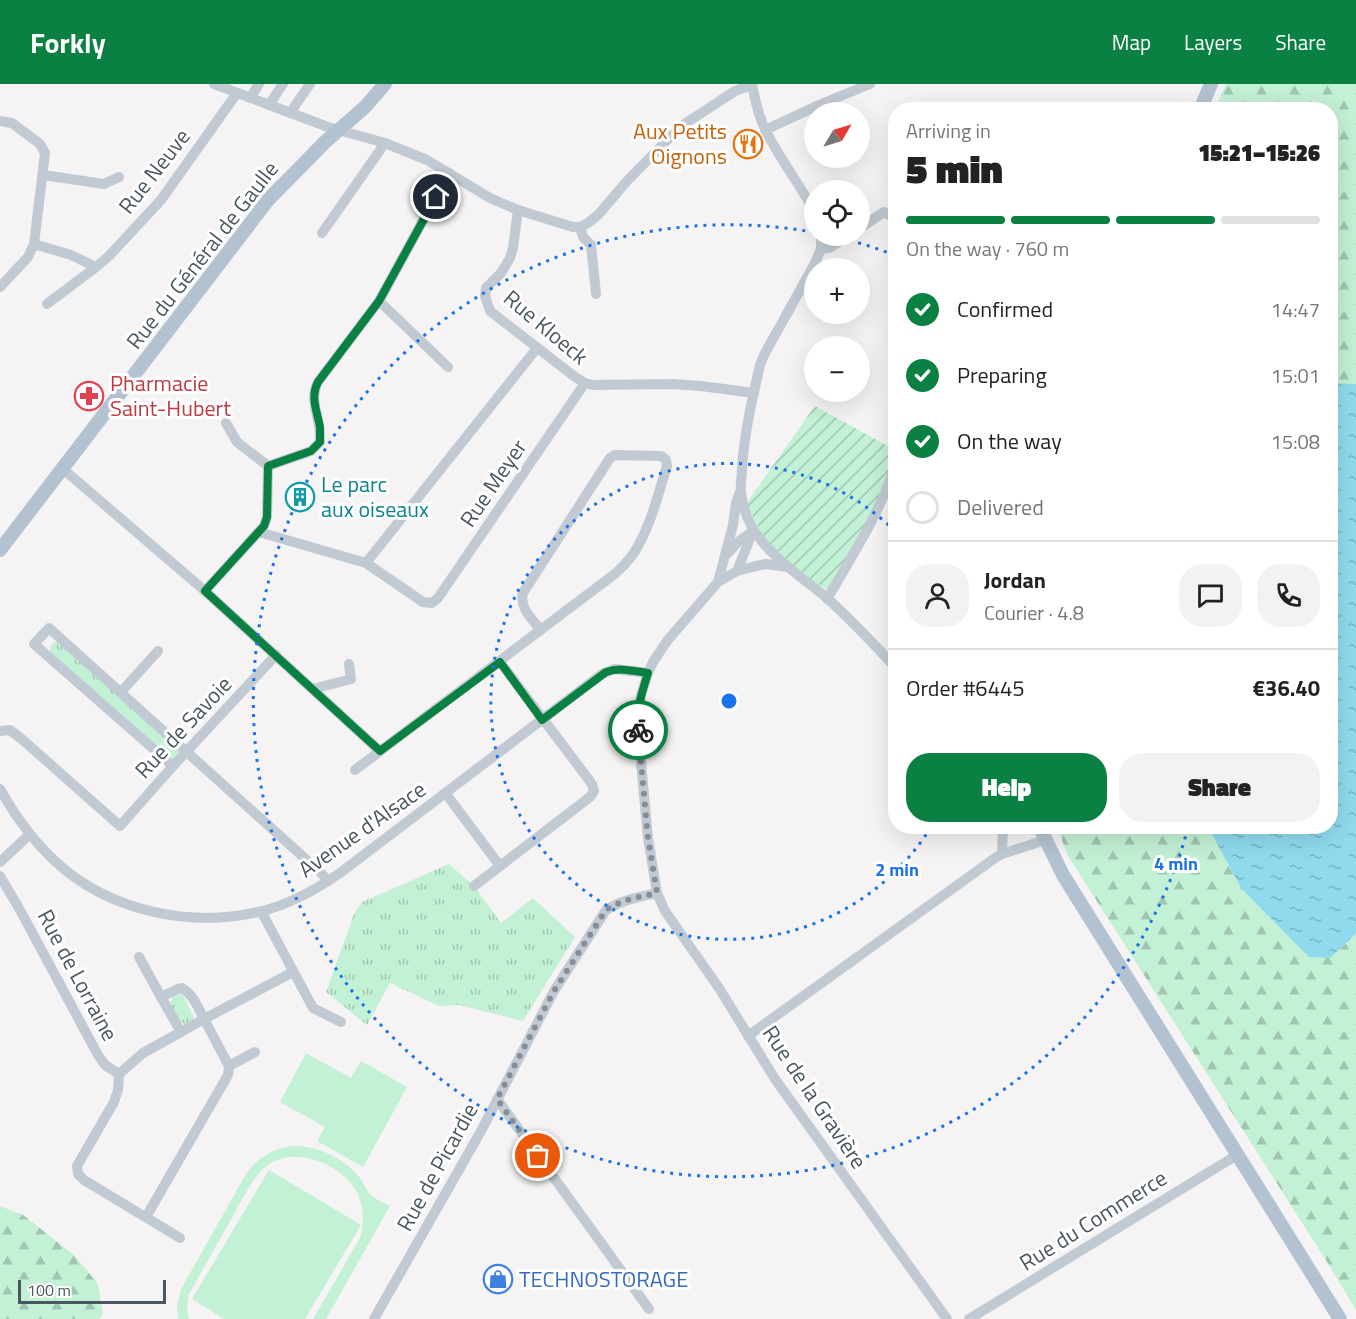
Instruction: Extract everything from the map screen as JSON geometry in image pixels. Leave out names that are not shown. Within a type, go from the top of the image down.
[{"type":"main road","name":"Rue du Général de Gaulle","points":[[0,550],[262,208],[287,180],[372,100],[385,84]]},
{"type":"main road","points":[[1203,102],[1211,84]]},
{"type":"main road","points":[[1042,834],[1063,875],[1340,1319]]},
{"type":"street","points":[[214,84],[339,130],[386,142],[427,160],[490,198],[518,210],[573,227],[588,223],[598,215],[628,180],[680,127],[735,91],[752,85],[756,106],[765,130],[804,192]]},
{"type":"street","points":[[250,98],[259,84]]},
{"type":"street","points":[[269,105],[283,84]]},
{"type":"street","points":[[291,113],[310,84]]},
{"type":"street","points":[[765,130],[870,84]]},
{"type":"street","name":"Rue Neuve","points":[[47,304],[109,256],[161,200],[237,93]]},
{"type":"street","points":[[0,121],[12,123],[40,144],[45,153],[34,244],[28,257],[0,287]]},
{"type":"street","points":[[322,233],[386,142]]},
{"type":"street","points":[[268,466],[311,451],[320,442],[320,430],[313,401],[314,389],[379,301],[449,173]]},
{"type":"street","points":[[43,175],[104,184],[119,177]]},
{"type":"street","name":"Rue Kloeck","points":[[518,210],[510,258],[501,273],[486,288],[484,296],[490,311],[537,348],[575,377],[593,385],[672,384],[754,393]]},
{"type":"street","points":[[870,221],[884,212],[888,214]]},
{"type":"street","points":[[580,226],[583,237],[591,245],[596,294]]},
{"type":"street","points":[[34,244],[71,255],[96,267]]},
{"type":"street","points":[[820,246],[814,266],[760,365],[744,442],[741,492],[745,512],[753,531],[770,551],[827,599],[888,659]]},
{"type":"street","points":[[820,249],[833,246]]},
{"type":"street","points":[[379,301],[448,367]]},
{"type":"street","points":[[259,532],[366,562],[537,348]]},
{"type":"street","name":"Rue Meyer","points":[[366,562],[423,602],[432,603],[438,598],[585,383]]},
{"type":"street","points":[[226,423],[237,442],[268,466]]},
{"type":"street","points":[[355,770],[500,662],[616,573],[627,562],[636,550],[650,519],[667,466],[662,456],[615,455],[610,458],[523,593],[521,598],[524,609],[541,630]]},
{"type":"street","points":[[205,591],[264,526],[267,517],[268,466]]},
{"type":"street","points":[[63,469],[205,591],[380,751]]},
{"type":"street","points":[[827,599],[866,533],[888,486]]},
{"type":"street","points":[[718,582],[733,525],[736,503],[741,492]]},
{"type":"street","points":[[725,556],[753,531]]},
{"type":"street","points":[[737,571],[753,531]]},
{"type":"street","points":[[648,673],[667,641],[718,582],[737,571],[766,564],[788,567]]},
{"type":"street","points":[[173,766],[34,644],[49,628],[328,881]]},
{"type":"street","points":[[121,692],[158,651]]},
{"type":"street","name":"Rue de Savoie","points":[[0,731],[10,730],[24,741],[120,826],[276,655]]},
{"type":"street","points":[[474,886],[590,797],[594,790],[592,784],[500,662]]},
{"type":"street","points":[[313,689],[351,679],[349,664]]},
{"type":"street","name":"Avenue d'Alsace","points":[[0,789],[29,834],[56,862],[92,888],[120,901],[173,915],[204,918],[261,911],[310,892],[328,881],[606,672],[623,669],[648,673]]},
{"type":"street","name":"Rue de la Gravière","points":[[648,673],[637,719],[648,838],[657,893],[665,911],[719,988],[775,1079],[947,1319]]},
{"type":"street","points":[[446,794],[500,866]]},
{"type":"street","points":[[0,862],[29,834]]},
{"type":"street","points":[[1002,854],[1003,834]]},
{"type":"street","points":[[748,1036],[995,858],[1045,840]]},
{"type":"street","name":"Rue de Lorraine","points":[[0,876],[98,1055],[105,1065],[119,1074]]},
{"type":"street","name":"Rue de Picardie","points":[[374,1319],[477,1138],[554,991],[606,910],[615,904],[636,897],[657,893]]},
{"type":"street","points":[[261,911],[313,1008],[341,1022]]},
{"type":"street","points":[[139,957],[181,1032]]},
{"type":"street","points":[[180,1238],[84,1180],[76,1170],[77,1166],[114,1102],[118,1090],[119,1074],[143,1053],[293,972]]},
{"type":"street","points":[[146,1217],[230,1071],[194,998],[186,990],[178,988],[161,997]]},
{"type":"street","points":[[229,1066],[255,1052]]},
{"type":"street","points":[[497,1099],[649,1309]]},
{"type":"street","name":"Rue du Commerce","points":[[969,1319],[1237,1155]]},
{"type":"green space","points":[[1226,84],[1356,84],[1356,384],[1338,383],[1338,102],[1218,102]]},
{"type":"green space","points":[[815,406],[888,446],[888,486],[828,591],[788,565],[762,534],[746,504]]},
{"type":"green space","points":[[60,642],[179,751],[173,759],[50,652],[51,645]]},
{"type":"green space","points":[[1060,834],[1212,834],[1241,888],[1330,958],[1356,934],[1356,1310],[1329,1265],[1068,856]]},
{"type":"green space","points":[[449,864],[474,886],[501,923],[533,898],[575,937],[523,1021],[459,1005],[439,1006],[390,983],[367,1025],[326,992],[354,914],[362,902]]},
{"type":"green space","points":[[183,995],[194,1017],[186,1024],[180,1022],[170,1003],[173,997]]},
{"type":"green space","points":[[306,1053],[351,1078],[361,1061],[407,1087],[363,1167],[317,1141],[325,1127],[280,1102]]},
{"type":"green space","points":[[290,1146],[320,1150],[338,1158],[360,1178],[372,1196],[390,1206],[326,1319],[313,1319],[360,1238],[363,1222],[362,1206],[357,1192],[338,1171],[316,1160],[293,1157],[270,1163],[253,1181],[189,1294],[187,1308],[189,1319],[178,1319],[177,1306],[181,1289],[246,1174],[265,1156]]},
{"type":"green space","points":[[269,1170],[361,1225],[305,1319],[224,1319],[192,1299]]},
{"type":"green space","points":[[0,1206],[23,1215],[74,1255],[98,1284],[103,1315],[99,1319],[0,1319]]},
{"type":"water","points":[[1338,383],[1356,384],[1356,934],[1330,958],[1309,957],[1241,888],[1212,834],[1338,834]]},
{"type":"way so far","points":[[538,1156],[497,1099],[554,991],[606,910],[615,904],[657,893],[648,838],[638,730]]},
{"type":"place","name":"Aux Petits Oignons","points":[[748,144]]},
{"type":"place","name":"Pharmacie Saint-Hubert","points":[[89,396]]},
{"type":"place","name":"Le parc aux oiseaux","points":[[300,497]]},
{"type":"place","name":"TECHNOSTORAGE","points":[[498,1279]]},
{"type":"route","points":[[436,197],[379,301],[314,389],[313,401],[320,430],[320,442],[311,451],[268,466],[267,517],[264,526],[205,591],[380,751],[500,662],[542,720],[606,672],[623,669],[648,673],[641,695],[637,719],[638,730]]}]
